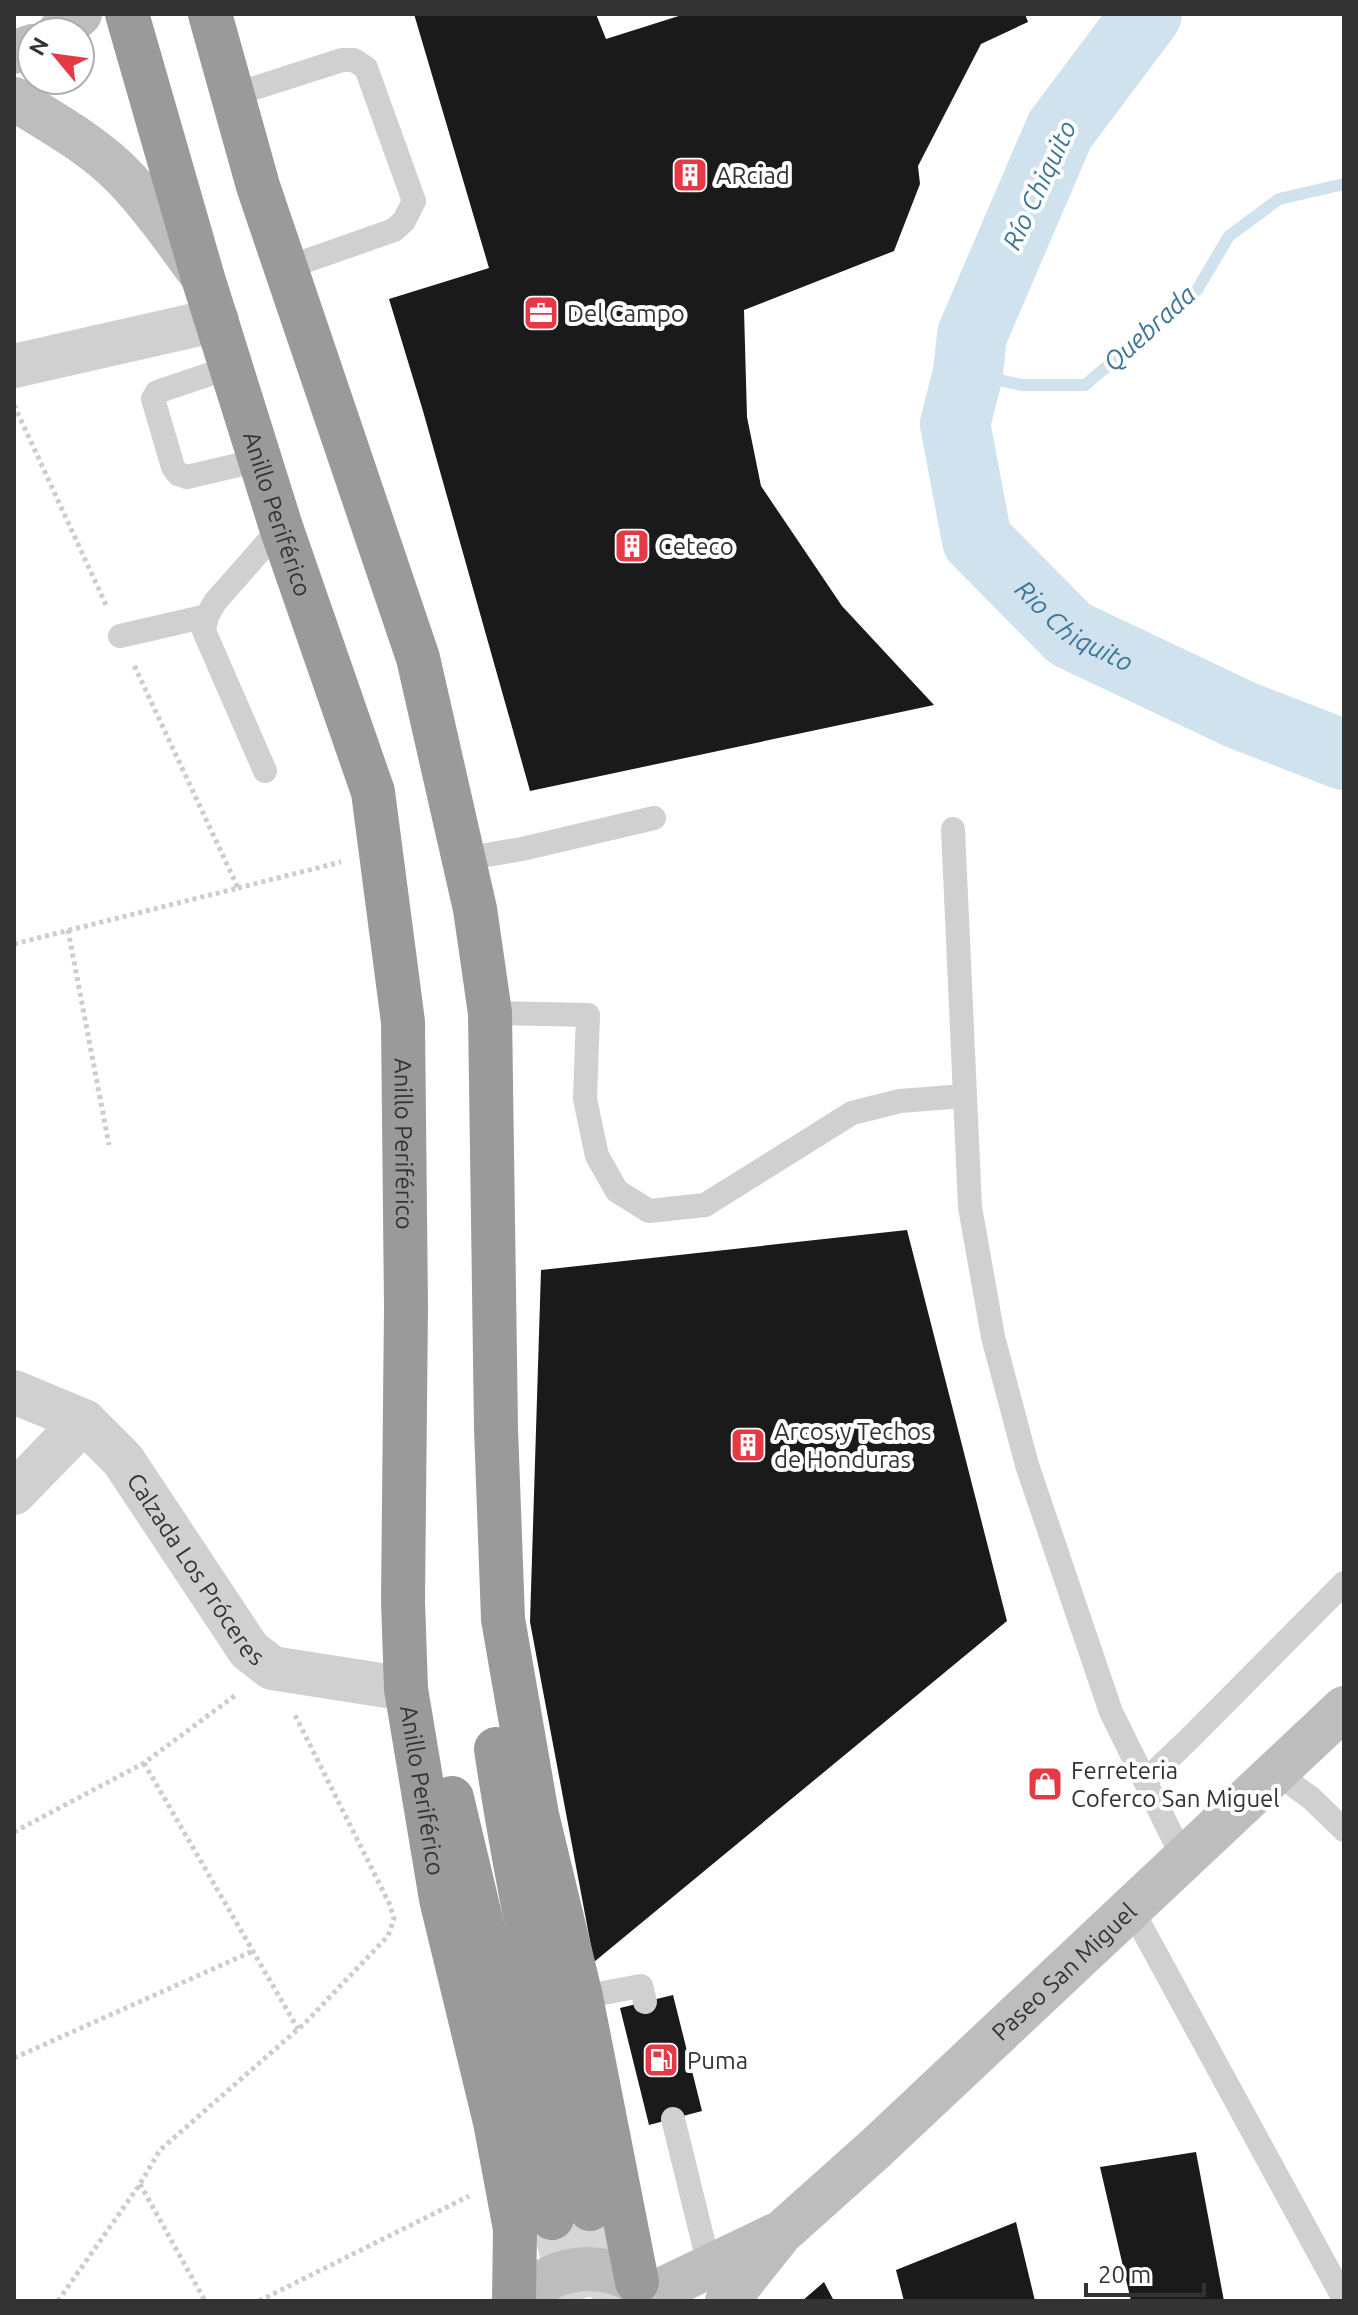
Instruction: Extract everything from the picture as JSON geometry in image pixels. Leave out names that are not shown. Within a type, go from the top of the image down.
[{"type":"highway","name":"Anillo Periférico","points":[[127,14],[203,278],[281,527],[373,792],[403,1022],[406,1307],[403,1601],[406,1689],[441,1899],[495,2122],[515,2229],[514,2301]]},
{"type":"highway","points":[[217,16],[233,95],[258,186],[418,658],[475,909],[490,1013],[496,1428],[503,1619],[537,1815],[649,2292]]},
{"type":"highway","points":[[403,1022],[417,1056],[427,1097],[426,1512],[429,1634],[442,1751],[571,2214],[543,2011],[512,1855],[486,1682],[479,1570],[469,1135],[470,959],[475,909]]},
{"type":"street","points":[[14,99],[92,149],[125,178],[157,215],[203,278]]},
{"type":"street","points":[[14,366],[217,320]]},
{"type":"street","name":"Calzada Los Próceres","points":[[14,1392],[84,1421],[123,1460],[182,1544],[249,1650],[272,1668],[406,1689]]},
{"type":"street","points":[[14,1493],[84,1421]]},
{"type":"street","name":"Paseo San Miguel","points":[[649,2292],[718,2283],[781,2233],[876,2148],[1344,1708]]},
{"type":"street","points":[[521,2301],[542,2282],[579,2269],[619,2273],[649,2292]]},
{"type":"lane","points":[[233,95],[342,60],[354,60],[366,68],[414,201],[404,221],[394,230],[286,268]]},
{"type":"lane","points":[[231,367],[157,392],[153,399],[173,467],[178,474],[187,477],[260,460]]},
{"type":"lane","points":[[265,771],[204,631],[207,616],[215,602],[281,527]]},
{"type":"lane","points":[[120,636],[207,616]]},
{"type":"lane","points":[[463,859],[522,849],[654,818]]},
{"type":"lane","points":[[953,829],[970,1207],[993,1337],[1023,1451],[1111,1712],[1183,1858]]},
{"type":"lane","points":[[490,1013],[588,1015],[585,1099],[597,1156],[617,1191],[649,1211],[705,1205],[852,1113],[900,1101],[964,1096]]},
{"type":"lane","points":[[1145,1781],[1344,1583]]},
{"type":"lane","points":[[1275,1772],[1311,1798],[1344,1830]]},
{"type":"lane","points":[[1131,1908],[1344,2299]]},
{"type":"lane","points":[[581,1997],[641,1986],[645,2002]]},
{"type":"lane","points":[[673,2119],[718,2283]]},
{"type":"path","points":[[14,404],[238,888]]},
{"type":"path","points":[[14,944],[381,852]]},
{"type":"path","points":[[68,930],[109,1145]]},
{"type":"path","points":[[14,1832],[144,1763],[272,1668],[390,1905],[394,1919],[388,1936],[298,2029],[160,2150],[140,2184],[58,2301]]},
{"type":"path","points":[[144,1763],[298,2029]]},
{"type":"path","points":[[14,2058],[253,1951]]},
{"type":"path","points":[[259,2301],[505,2177]]},
{"type":"path","points":[[140,2184],[205,2301]]},
{"type":"building","points":[[414,14],[596,14],[606,39],[685,14],[1025,14],[1028,22],[981,44],[918,166],[920,184],[894,251],[744,310],[747,417],[761,486],[842,606],[934,705],[530,791],[389,299],[489,268]]},
{"type":"building","name":"Arcos y Techos de Honduras","points":[[907,1230],[1007,1621],[594,1962],[530,1622],[541,1270]]},
{"type":"building","name":"Puma","points":[[673,1995],[702,2111],[649,2125],[620,2008]]},
{"type":"building","points":[[1196,2152],[1224,2301],[1131,2301],[1100,2167]]},
{"type":"building","points":[[1016,2222],[1035,2301],[904,2301],[896,2270]]},
{"type":"building","points":[[824,2282],[834,2301],[802,2301]]},
{"type":"waterway","name":"Rio Chiquito","points":[[1147,14],[1060,130],[972,335],[968,373],[955,424],[977,540],[1070,634],[1241,715],[1344,755]]},
{"type":"waterway","name":"Quebrada","points":[[968,373],[1022,385],[1085,385],[1197,290],[1229,236],[1279,199],[1344,184]]},
{"type":"tunnel","points":[[590,2209],[615,2301]]},
{"type":"tunnel","points":[[552,2218],[575,2301]]},
{"type":"place","name":"ARciad","points":[[690,175]]},
{"type":"place","name":"Del Campo","points":[[541,313]]},
{"type":"place","name":"Ceteco","points":[[632,546]]},
{"type":"place","name":"Arcos y Techos de Honduras","points":[[748,1445]]},
{"type":"place","name":"Ferreteria Coferco San Miguel","points":[[1045,1784]]},
{"type":"place","name":"Puma","points":[[661,2060]]},
{"type":"water label","name":"Río Chiquito","points":[[1039,185]]}]
